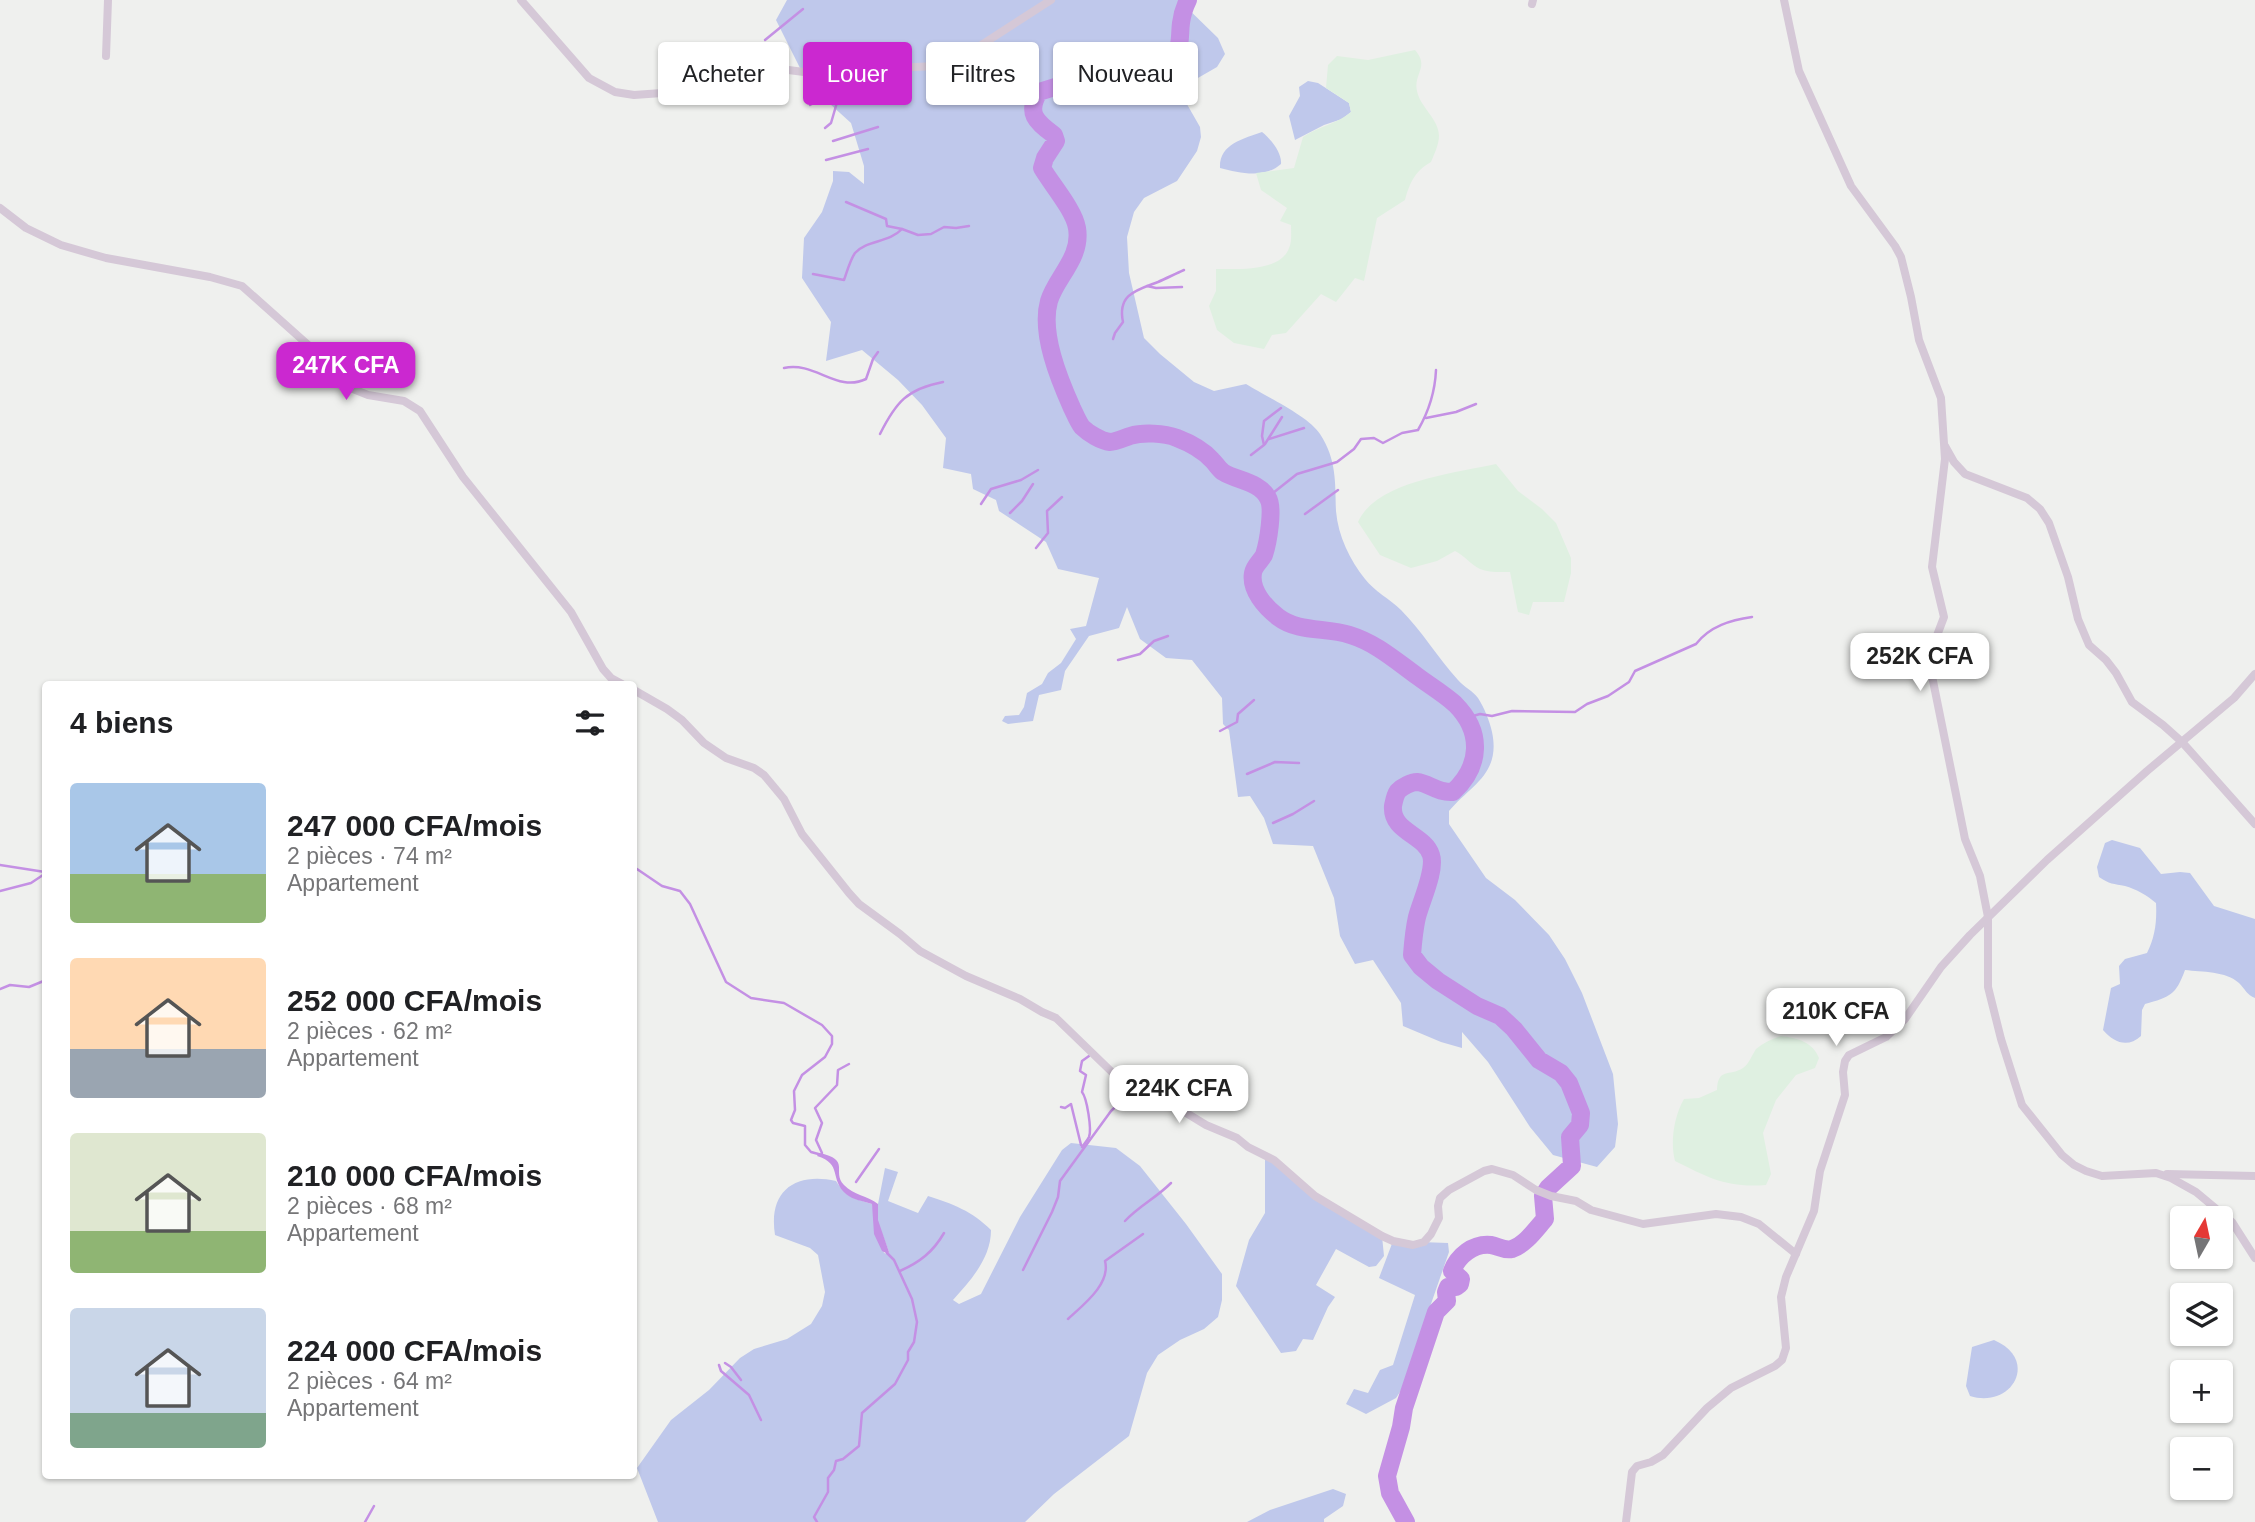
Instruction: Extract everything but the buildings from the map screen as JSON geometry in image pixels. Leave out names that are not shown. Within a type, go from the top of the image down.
[{"type":"street","points":[[106,56],[108,0]]},
{"type":"street","points":[[521,0],[589,78],[615,92],[634,95],[690,91],[704,77],[715,72],[739,69],[765,67],[804,72],[937,66],[955,62],[1051,0]]},
{"type":"street","points":[[1784,0],[1799,71],[1851,186],[1901,257],[1919,340],[1941,398],[1945,459],[1932,567],[1944,617],[1933,646],[1931,671],[1965,839],[1980,876],[1988,917],[1988,986],[2022,1105],[2062,1155],[2074,1165],[2102,1176],[2156,1173],[2255,1176]]},
{"type":"street","points":[[0,208],[26,228],[61,245],[106,258],[210,277],[242,286],[316,352],[348,387],[368,395],[404,401],[420,411],[463,477],[571,612],[603,669],[616,681]]},
{"type":"street","points":[[1944,444],[1954,462],[1965,474],[2027,498],[2040,509],[2049,523],[2089,645],[2116,673],[2132,702],[2182,742],[2255,824]]},
{"type":"street","points":[[1626,1522],[1632,1472],[1637,1466],[1663,1455],[1707,1408],[1731,1388],[1782,1360],[1786,1348],[1781,1297],[1786,1277],[1814,1211],[1820,1171],[1845,1095],[1843,1072],[1849,1055],[1886,1037],[1905,1019],[1941,967],[1988,917],[2046,860],[2234,698],[2255,674]]},
{"type":"street","points":[[637,693],[682,720],[704,743],[726,758],[754,768],[764,775],[784,799],[802,834],[849,893],[859,904],[920,951],[960,974],[1020,999],[1056,1018],[1118,1078],[1131,1087],[1159,1101],[1170,1103],[1206,1125],[1237,1138],[1248,1147],[1275,1160],[1315,1196],[1382,1236],[1413,1244],[1424,1242],[1438,1218],[1437,1206],[1440,1198],[1449,1190],[1492,1169],[1513,1175],[1551,1196],[1576,1201],[1591,1210],[1643,1224],[1716,1214],[1741,1217],[1759,1224],[1796,1254]]},
{"type":"street","points":[[2156,1173],[2196,1192],[2221,1211],[2232,1222],[2255,1258]]},
{"type":"shaded area","points":[[787,0],[1179,0],[1218,38],[1225,54],[1217,67],[1198,78],[1198,42],[1053,42],[1053,105],[1187,105],[1200,127],[1201,137],[1197,151],[1177,181],[1144,198],[1134,212],[1127,237],[1129,273],[1144,338],[1194,382],[1214,391],[1246,384],[1297,413],[1314,427],[1330,453],[1337,520],[1354,564],[1377,591],[1409,618],[1451,672],[1480,702],[1492,732],[1492,758],[1482,778],[1449,811],[1449,824],[1486,878],[1515,900],[1549,935],[1582,993],[1613,1074],[1618,1124],[1615,1147],[1597,1167],[1553,1155],[1530,1127],[1488,1062],[1462,1032],[1462,1048],[1403,1026],[1401,1003],[1373,960],[1355,964],[1340,936],[1334,898],[1313,846],[1273,844],[1264,818],[1250,796],[1238,797],[1229,730],[1223,724],[1222,698],[1192,660],[1166,658],[1140,639],[1127,607],[1119,628],[1089,636],[1065,671],[1061,690],[1039,695],[1033,721],[1008,724],[1002,721],[1005,716],[1019,715],[1027,693],[1042,684],[1048,673],[1061,663],[1076,639],[1070,629],[1086,626],[1099,578],[1058,569],[1046,542],[999,511],[996,500],[973,489],[971,474],[943,468],[946,438],[922,405],[898,380],[862,350],[826,361],[831,322],[802,278],[804,238],[822,212],[833,181],[833,171],[849,172],[864,184],[864,166],[851,123],[831,105],[912,105],[912,42],[803,42],[803,74],[776,20]]},
{"type":"shaded area","points":[[1308,81],[1318,83],[1349,103],[1351,112],[1342,119],[1295,140],[1289,116],[1300,96],[1299,87]]},
{"type":"shaded area","points":[[1262,132],[1275,146],[1281,164],[1260,173],[1220,168],[1223,153],[1228,148],[1240,140]]},
{"type":"shaded area","points":[[2112,840],[2140,848],[2161,874],[2190,873],[2214,906],[2255,919],[2255,998],[2227,976],[2185,970],[2171,994],[2145,1004],[2142,1010],[2141,1036],[2136,1040],[2121,1042],[2103,1030],[2111,988],[2120,984],[2119,966],[2125,959],[2147,953],[2154,935],[2156,917],[2156,903],[2149,898],[2133,889],[2099,877],[2097,867],[2105,843]]},
{"type":"shaded area","points":[[1071,1143],[1116,1148],[1140,1166],[1222,1274],[1222,1300],[1218,1317],[1204,1329],[1180,1340],[1158,1355],[1147,1373],[1129,1436],[1054,1494],[1025,1522],[658,1522],[637,1468],[671,1420],[709,1390],[740,1358],[754,1349],[787,1339],[811,1324],[822,1306],[825,1292],[818,1255],[810,1248],[775,1235],[776,1207],[780,1196],[788,1188],[808,1179],[836,1181],[851,1197],[872,1204],[884,1253],[888,1254],[877,1220],[885,1168],[898,1172],[888,1201],[918,1213],[928,1196],[954,1205],[977,1218],[991,1230],[988,1250],[979,1268],[953,1300],[959,1304],[981,1294],[1020,1217],[1062,1150]]},
{"type":"shaded area","points":[[819,1153],[835,1159],[844,1185],[878,1204],[878,1220],[888,1254],[882,1251],[874,1234],[872,1204],[846,1194],[830,1163],[817,1156]]},
{"type":"shaded area","points":[[1265,1156],[1302,1187],[1382,1236],[1384,1256],[1376,1266],[1369,1267],[1336,1249],[1316,1285],[1335,1297],[1313,1340],[1303,1339],[1296,1351],[1281,1353],[1236,1286],[1249,1240],[1265,1213]]},
{"type":"shaded area","points":[[1393,1241],[1448,1243],[1449,1252],[1414,1353],[1408,1380],[1396,1398],[1366,1414],[1346,1404],[1354,1389],[1368,1393],[1380,1370],[1393,1365],[1415,1295],[1379,1278]]},
{"type":"shaded area","points":[[1994,1340],[2008,1349],[2016,1359],[2018,1370],[2015,1380],[1998,1396],[1970,1396],[1966,1386],[1972,1347]]},
{"type":"shaded area","points":[[1333,1489],[1346,1494],[1343,1506],[1324,1519],[1324,1522],[1247,1522],[1270,1510]]},
{"type":"sand","points":[[1415,50],[1421,61],[1417,91],[1436,124],[1438,142],[1431,162],[1414,178],[1405,200],[1377,218],[1364,281],[1355,278],[1336,302],[1321,294],[1286,333],[1272,335],[1264,349],[1234,343],[1217,330],[1209,306],[1216,291],[1216,269],[1246,269],[1268,265],[1284,256],[1291,243],[1291,225],[1280,221],[1287,208],[1261,190],[1256,173],[1294,168],[1303,137],[1351,112],[1349,103],[1326,88],[1328,65],[1337,56],[1368,60]]},
{"type":"sand","points":[[1496,464],[1518,491],[1556,523],[1571,558],[1571,573],[1564,602],[1533,602],[1529,615],[1518,612],[1510,572],[1480,569],[1455,551],[1437,561],[1411,568],[1380,555],[1358,522],[1367,508],[1399,488],[1440,475]]},
{"type":"sand","points":[[1781,1036],[1804,1042],[1813,1048],[1819,1058],[1815,1068],[1796,1075],[1776,1100],[1763,1133],[1771,1174],[1766,1185],[1729,1183],[1675,1161],[1674,1129],[1684,1099],[1699,1098],[1717,1090],[1722,1075],[1743,1068],[1756,1049]]},
{"type":"waterway","points":[[1188,0],[1182,17],[1178,48],[1172,56],[1167,59],[1125,58],[1082,72],[1074,81],[1039,92],[1035,99],[1035,116],[1042,126],[1054,135],[1056,141],[1042,168],[1075,221],[1078,239],[1068,267],[1049,301],[1047,327],[1057,370],[1079,423],[1095,436],[1110,442],[1141,434],[1177,438],[1200,450],[1223,472],[1264,492],[1270,503],[1270,526],[1264,555],[1255,568],[1253,579],[1260,598],[1273,613],[1286,622],[1304,628],[1359,638],[1385,652],[1455,704],[1464,715],[1474,737],[1475,749],[1469,771],[1462,782],[1453,792],[1412,783],[1404,786],[1395,796],[1393,806],[1397,822],[1422,842],[1432,861],[1430,877],[1416,922],[1412,955],[1421,967],[1438,981],[1477,1006],[1500,1016],[1514,1029],[1539,1060],[1561,1073],[1569,1083],[1581,1113],[1580,1125],[1570,1137],[1572,1166],[1543,1196],[1545,1219],[1517,1247],[1504,1249],[1484,1245],[1472,1248],[1458,1260],[1452,1271],[1461,1279],[1460,1284],[1448,1287],[1447,1301],[1436,1312],[1404,1408],[1387,1476],[1390,1493],[1406,1522]]},
{"type":"waterway","points":[[765,40],[803,9]]},
{"type":"waterway","points":[[825,128],[831,123],[836,105]]},
{"type":"waterway","points":[[833,141],[878,127]]},
{"type":"waterway","points":[[826,160],[868,149]]},
{"type":"waterway","points":[[846,202],[886,219],[887,226],[902,229]]},
{"type":"waterway","points":[[813,274],[844,280],[855,253],[865,246],[897,234],[902,229],[918,235],[931,234],[944,227],[969,226]]},
{"type":"waterway","points":[[1113,339],[1123,322],[1123,305],[1130,294],[1184,270]]},
{"type":"waterway","points":[[1147,286],[1182,287]]},
{"type":"waterway","points":[[784,368],[806,369],[835,380],[855,382],[866,379],[878,352]]},
{"type":"waterway","points":[[1268,497],[1297,474],[1337,462],[1354,449],[1361,439],[1374,438],[1383,443],[1402,433],[1418,430],[1431,402],[1436,370]]},
{"type":"waterway","points":[[880,434],[897,405],[911,393],[943,382]]},
{"type":"waterway","points":[[1426,418],[1456,412],[1476,404]]},
{"type":"waterway","points":[[1251,455],[1264,445],[1264,421],[1281,408]]},
{"type":"waterway","points":[[1265,444],[1282,417]]},
{"type":"waterway","points":[[1269,439],[1304,428]]},
{"type":"waterway","points":[[981,504],[991,489],[1021,480],[1038,470]]},
{"type":"waterway","points":[[1010,513],[1033,484]]},
{"type":"waterway","points":[[1305,514],[1338,490]]},
{"type":"waterway","points":[[1036,548],[1048,533],[1047,511],[1062,497]]},
{"type":"waterway","points":[[1470,727],[1473,716],[1480,714],[1492,716],[1512,711],[1575,712],[1629,682],[1635,671],[1696,644],[1714,628],[1752,617]]},
{"type":"waterway","points":[[1118,660],[1140,654],[1154,641],[1168,636]]},
{"type":"waterway","points":[[1220,731],[1237,722],[1238,714],[1254,700]]},
{"type":"waterway","points":[[1247,774],[1275,762],[1299,763]]},
{"type":"waterway","points":[[1273,823],[1314,801]]},
{"type":"waterway","points":[[0,865],[42,872]]},
{"type":"waterway","points":[[637,869],[662,886],[680,891],[690,904],[726,982],[751,998],[784,1003],[822,1025],[832,1036],[832,1044],[825,1057],[802,1075],[794,1091],[795,1110],[791,1120],[805,1126],[805,1145],[811,1152],[822,1155]]},
{"type":"waterway","points":[[0,891],[31,883],[42,876]]},
{"type":"waterway","points":[[0,989],[10,985],[29,987],[42,982]]},
{"type":"waterway","points":[[1082,1147],[1089,1137],[1090,1128],[1082,1092],[1086,1075],[1080,1071],[1082,1061],[1089,1056]]},
{"type":"waterway","points":[[822,1153],[816,1140],[822,1123],[815,1108],[837,1085],[838,1070],[849,1064]]},
{"type":"waterway","points":[[1023,1270],[1052,1212],[1060,1181],[1111,1111],[1132,1091]]},
{"type":"waterway","points":[[1061,1107],[1065,1108],[1071,1104],[1081,1145]]},
{"type":"waterway","points":[[856,1182],[879,1149]]},
{"type":"waterway","points":[[1125,1221],[1171,1183]]},
{"type":"waterway","points":[[900,1271],[925,1256],[944,1233]]},
{"type":"waterway","points":[[1068,1319],[1100,1286],[1106,1270],[1105,1261],[1143,1234]]},
{"type":"waterway","points":[[817,1522],[814,1517],[828,1492],[828,1478],[836,1461],[843,1459],[859,1446],[862,1413],[895,1384],[914,1342],[917,1322],[912,1299],[894,1260],[887,1253]]},
{"type":"waterway","points":[[725,1363],[741,1380]]},
{"type":"waterway","points":[[719,1365],[721,1371],[749,1395],[761,1420]]},
{"type":"waterway","points":[[365,1522],[374,1506]]}]
